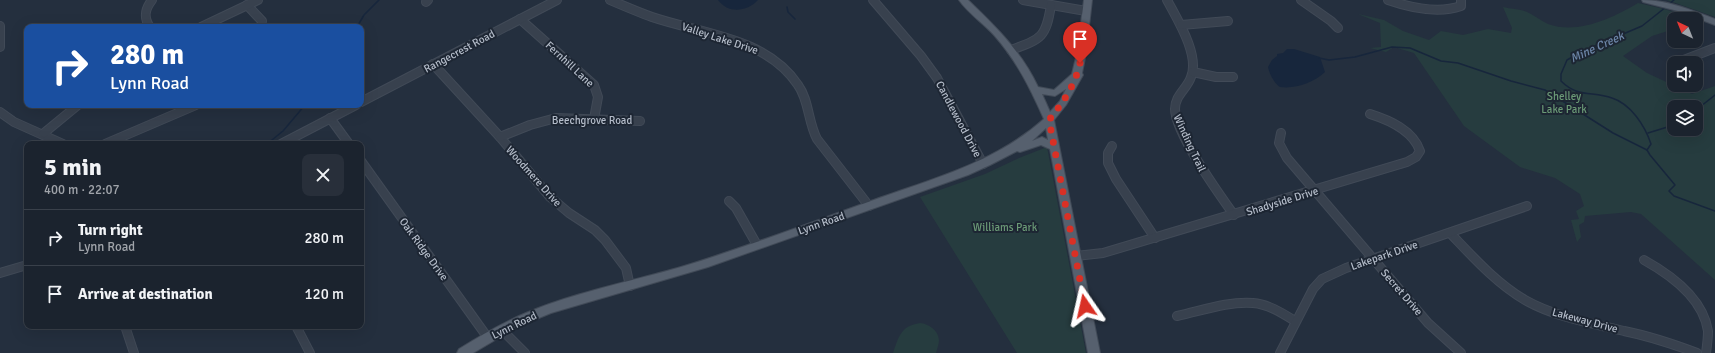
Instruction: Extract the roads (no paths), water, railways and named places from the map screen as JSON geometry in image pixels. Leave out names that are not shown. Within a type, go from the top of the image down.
[{"type":"main road","points":[[963,0],[996,32],[1011,50],[1028,74],[1049,120],[1094,353]]},
{"type":"main road","name":"Lynn Road","points":[[463,353],[502,330],[552,307],[682,271],[869,206],[983,164],[1008,152],[1036,133],[1065,100],[1078,75],[1088,0]]},
{"type":"main road","points":[[1646,0],[1674,7],[1715,22]]},
{"type":"main road","points":[[1036,90],[1055,93],[1062,88],[1066,81],[1078,75]]},
{"type":"main road","points":[[1008,152],[1042,141],[1055,147]]},
{"type":"street","points":[[148,24],[145,19],[145,14],[152,0]]},
{"type":"street","points":[[207,24],[258,0]]},
{"type":"street","name":"Rangecrest Road","points":[[364,100],[557,0]]},
{"type":"street","name":"Valley Lake Drive","points":[[610,0],[652,17],[742,43],[766,55],[799,86],[810,125],[816,137],[825,150],[846,173],[869,206]]},
{"type":"street","name":"Candlewood Drive","points":[[873,0],[921,56],[937,78],[983,164]]},
{"type":"street","points":[[1022,0],[1086,11]]},
{"type":"street","points":[[1167,0],[1181,25],[1190,50],[1193,72],[1216,77],[1233,77]]},
{"type":"street","points":[[1301,0],[1331,21],[1338,28]]},
{"type":"street","points":[[1388,0],[1407,6],[1422,8],[1455,8],[1462,5]]},
{"type":"street","points":[[247,5],[262,21]]},
{"type":"street","points":[[1011,50],[1036,41],[1042,36],[1048,27],[1051,5]]},
{"type":"street","name":"Fernhill Lane","points":[[520,19],[594,85],[598,91],[598,99],[594,119]]},
{"type":"street","points":[[1181,25],[1228,22]]},
{"type":"street","points":[[0,26],[0,47]]},
{"type":"street","points":[[1694,56],[1715,48]]},
{"type":"street","name":"Woodmere Drive","points":[[433,64],[500,137],[550,197],[569,213],[595,230],[605,240],[626,268],[630,286]]},
{"type":"street","name":"Winding Trail","points":[[1193,72],[1179,94],[1175,105],[1176,115],[1204,174],[1234,215]]},
{"type":"street","points":[[44,133],[74,108]]},
{"type":"street","points":[[113,141],[189,108]]},
{"type":"street","points":[[287,141],[350,108]]},
{"type":"street","points":[[0,112],[9,120],[44,133],[58,141]]},
{"type":"street","name":"Shadyside Drive","points":[[1076,256],[1103,253],[1315,191],[1413,160],[1419,154],[1420,151],[1418,143],[1412,136],[1382,117],[1370,114]]},
{"type":"street","points":[[330,118],[347,141]]},
{"type":"street","name":"Beechgrove Road","points":[[500,137],[530,125],[556,118],[640,121]]},
{"type":"street","name":"Secret Drive","points":[[1281,133],[1278,140],[1283,152],[1372,259],[1428,323],[1461,353]]},
{"type":"street","points":[[1112,146],[1108,153],[1108,163],[1110,168],[1155,238]]},
{"type":"street","name":"Oak Ridge Drive","points":[[364,165],[488,338]]},
{"type":"street","points":[[729,201],[736,208],[756,245]]},
{"type":"street","name":"Lakepark Drive","points":[[1280,353],[1295,320],[1312,289],[1322,279],[1339,270],[1527,206]]},
{"type":"street","name":"Lakeway Drive","points":[[1450,233],[1501,284],[1542,308],[1567,317],[1665,341],[1697,353]]},
{"type":"street","points":[[1644,260],[1665,273],[1696,305],[1707,326],[1706,353]]},
{"type":"street","points":[[0,273],[24,266]]},
{"type":"street","points":[[1177,316],[1239,304],[1252,303],[1275,310],[1295,320]]},
{"type":"street","points":[[126,329],[134,353]]},
{"type":"street","points":[[298,329],[310,353]]},
{"type":"street","points":[[502,330],[525,353]]},
{"type":"water","points":[[718,0],[758,0],[749,7],[738,10],[727,8]]},
{"type":"water","points":[[1287,49],[1294,49],[1320,57],[1325,72],[1310,82],[1298,86],[1280,87],[1272,78],[1268,67],[1277,54],[1283,53]]},
{"type":"waterway","points":[[359,24],[364,15],[379,0]]},
{"type":"waterway","name":"Mine Creek","points":[[1669,4],[1674,0]]},
{"type":"waterway","points":[[787,7],[788,12],[795,19]]},
{"type":"waterway","name":"Mine Creek","points":[[1647,150],[1651,144],[1641,123],[1631,110],[1619,101],[1612,98],[1573,90],[1561,81],[1561,74],[1567,60],[1583,51],[1642,26],[1666,7]]},
{"type":"waterway","points":[[1319,58],[1329,60],[1355,57],[1392,47],[1410,48],[1441,61],[1458,63],[1511,81],[1545,90],[1613,133],[1647,150]]},
{"type":"waterway","points":[[1703,104],[1715,95]]},
{"type":"waterway","points":[[271,141],[283,131],[302,108]]},
{"type":"waterway","points":[[1648,133],[1667,127]]},
{"type":"waterway","name":"Mine Creek","points":[[1647,150],[1675,185],[1669,191],[1674,196],[1715,211]]},
{"type":"park label","name":"Shelley Lake Park","points":[[1564,102]]},
{"type":"park label","name":"Williams Park","points":[[1005,227]]}]
